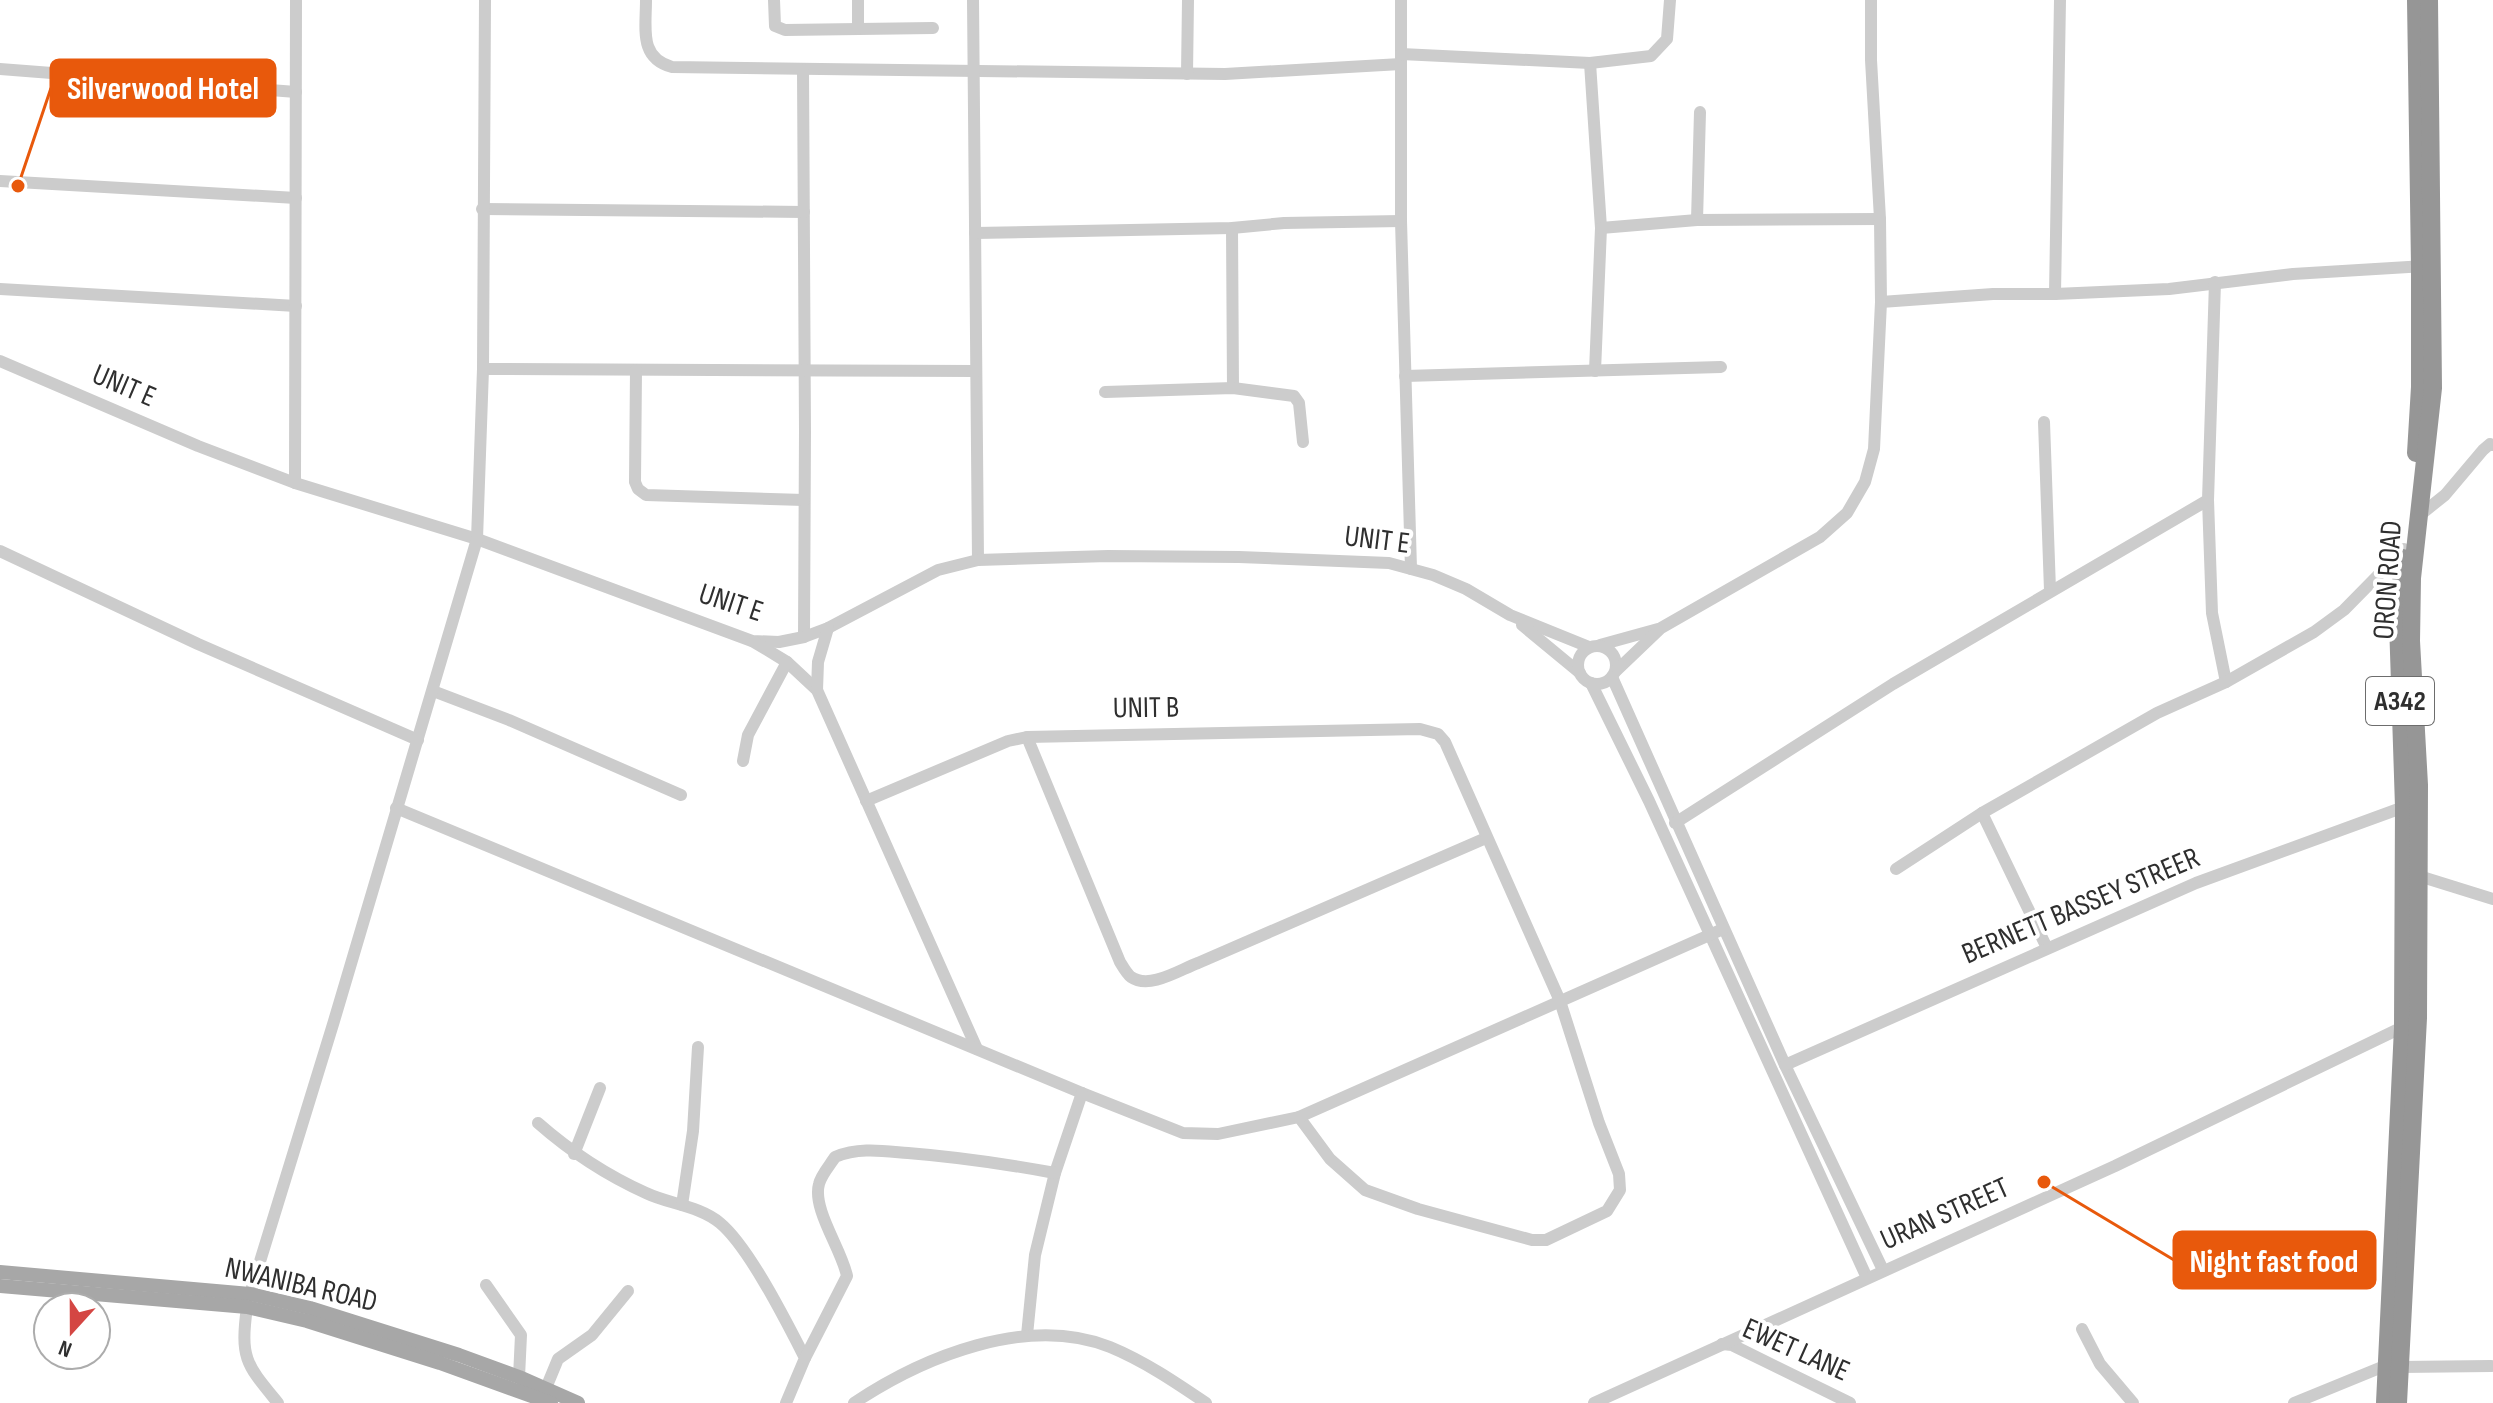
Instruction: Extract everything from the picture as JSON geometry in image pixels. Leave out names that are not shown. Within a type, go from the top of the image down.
[{"type":"highway","name":"ORON ROAD","points":[[2385,1403],[2393,1366],[2419,876],[2412,578],[2433,388],[2416,0]]},
{"type":"highway","name":"ORON ROAD","points":[[2410,1023],[2398,622],[2417,452],[2426,266],[2429,0]]},
{"type":"highway","name":"ORON ROAD","points":[[2393,1366],[2398,1403]]},
{"type":"main road","name":"NWANIBA ROAD","points":[[0,1272],[310,1308],[459,1355],[578,1403]]},
{"type":"main road","points":[[0,1286],[248,1300],[551,1403]]},
{"type":"street","points":[[295,483],[296,0]]},
{"type":"street","points":[[278,1403],[251,1369],[245,1354],[243,1339],[248,1300],[477,539],[483,369],[485,0]]},
{"type":"street","points":[[646,0],[649,52],[657,63],[672,67],[1187,74],[1401,59],[1590,63],[1651,56],[1667,39],[1670,0]]},
{"type":"street","points":[[774,0],[775,26],[785,30],[933,28]]},
{"type":"street","points":[[858,0],[858,28]]},
{"type":"street","points":[[973,0],[978,560]]},
{"type":"street","points":[[1187,74],[1188,0]]},
{"type":"street","points":[[1401,0],[1401,221],[1411,569]]},
{"type":"street","points":[[1591,683],[1603,683],[1661,628],[1820,537],[1847,513],[1865,482],[1874,449],[1881,302],[1871,0]]},
{"type":"street","points":[[2055,294],[2060,0]]},
{"type":"street","points":[[1590,63],[1601,228],[1595,371]]},
{"type":"street","points":[[0,69],[296,92]]},
{"type":"street","points":[[803,70],[804,637]]},
{"type":"street","points":[[1697,220],[1700,112]]},
{"type":"street","points":[[0,181],[296,198]]},
{"type":"street","points":[[482,209],[804,212]]},
{"type":"street","points":[[1601,228],[1697,220],[1880,219]]},
{"type":"street","points":[[975,233],[1401,221]]},
{"type":"street","points":[[1232,228],[1233,388]]},
{"type":"street","points":[[1881,302],[1993,294],[2169,289],[2293,274],[2426,266]]},
{"type":"street","points":[[2215,282],[2208,500],[2212,613],[2226,682]]},
{"type":"street","points":[[0,289],[296,306]]},
{"type":"street","name":"UNIT E","points":[[0,361],[198,446],[295,483],[477,539],[752,641],[779,642],[804,637],[828,628],[938,570],[978,560],[1108,556],[1369,561],[1411,569],[1466,589],[1510,615]]},
{"type":"street","points":[[1405,376],[1721,367]]},
{"type":"street","points":[[483,369],[976,371]]},
{"type":"street","points":[[636,370],[635,482],[638,489],[646,495],[804,500]]},
{"type":"street","points":[[1105,392],[1233,388],[1294,396],[1299,403],[1303,442]]},
{"type":"street","points":[[2044,422],[2050,590]]},
{"type":"street","points":[[2420,515],[2445,495],[2492,443]]},
{"type":"street","points":[[1675,823],[1893,684],[2208,500]]},
{"type":"street","points":[[1896,869],[1982,813],[2157,713],[2226,682],[2314,632],[2344,610],[2404,549]]},
{"type":"street","points":[[0,551],[198,644],[418,740]]},
{"type":"street","points":[[1510,615],[1614,656],[1614,674],[1675,823],[1883,1270]]},
{"type":"street","points":[[1510,615],[1591,683],[1867,1278]]},
{"type":"street","points":[[817,690],[818,662],[828,628]]},
{"type":"street","points":[[1580,673],[1579,658],[1594,646],[1661,628]]},
{"type":"street","points":[[752,641],[787,662],[817,690],[977,1049]]},
{"type":"street","points":[[743,761],[748,735],[787,662]]},
{"type":"street","points":[[433,691],[509,720],[681,795]]},
{"type":"street","name":"UNIT B","points":[[866,801],[1008,741],[1027,737],[1420,729],[1438,734],[1445,742],[1486,838]]},
{"type":"street","points":[[1027,737],[1120,962],[1129,977],[1139,980],[1150,981],[1198,963],[1486,838],[1560,1001],[1599,1123],[1619,1174],[1620,1190],[1607,1211],[1546,1240],[1532,1240],[1418,1209],[1365,1190],[1330,1159],[1299,1117]]},
{"type":"street","name":"BERNETT BASSEY STREER","points":[[1785,1065],[2196,883],[2404,807]]},
{"type":"street","points":[[396,808],[1183,1133],[1218,1134],[1299,1117],[1723,929]]},
{"type":"street","points":[[1982,813],[2047,948]]},
{"type":"street","points":[[2419,876],[2493,899]]},
{"type":"street","name":"URAN STREET","points":[[1600,1402],[1720,1344],[2115,1166],[2410,1023]]},
{"type":"street","points":[[682,1205],[693,1131],[698,1047]]},
{"type":"street","points":[[574,1154],[600,1088]]},
{"type":"street","points":[[1027,1335],[1035,1255],[1055,1173],[1082,1093]]},
{"type":"street","points":[[538,1123],[574,1154],[648,1195],[682,1205],[718,1221],[733,1237],[787,1323],[805,1358]]},
{"type":"street","points":[[786,1403],[847,1276],[820,1206],[818,1185],[835,1157],[861,1150],[937,1155],[986,1160],[1055,1173]]},
{"type":"street","points":[[486,1285],[521,1335],[519,1377]]},
{"type":"street","points":[[546,1388],[558,1359],[592,1335],[628,1291]]},
{"type":"street","points":[[2082,1329],[2100,1364],[2133,1403]]},
{"type":"street","points":[[854,1403],[888,1380],[929,1360],[1027,1335],[1087,1340],[1109,1347],[1164,1375],[1206,1403]]},
{"type":"street","name":"EWET LANE","points":[[1720,1344],[1732,1345],[1850,1403]]},
{"type":"street","points":[[2294,1403],[2393,1366],[2491,1366]]},
{"type":"place","name":"Silverwood Hotel","points":[[18,186]]},
{"type":"place","name":"Night fast food","points":[[2044,1182]]}]
